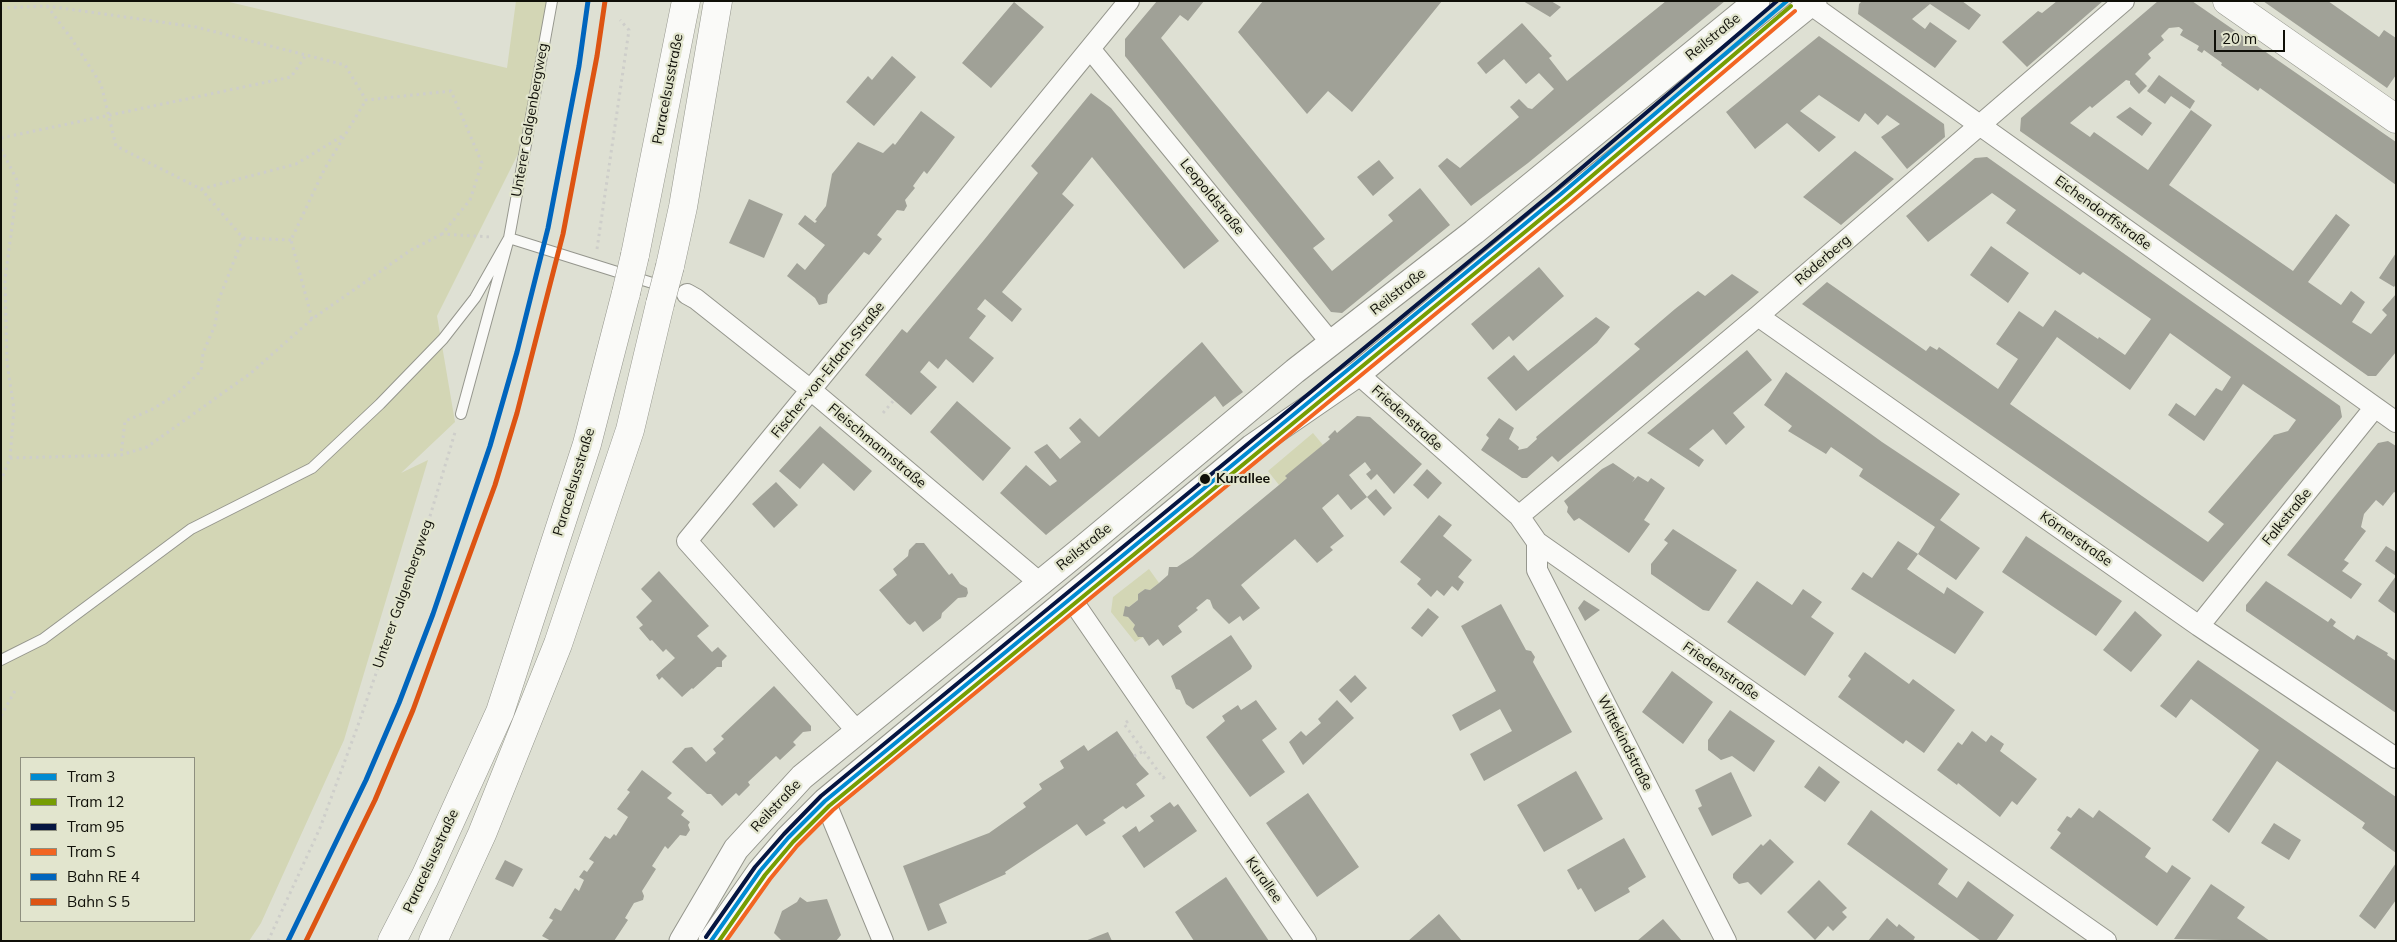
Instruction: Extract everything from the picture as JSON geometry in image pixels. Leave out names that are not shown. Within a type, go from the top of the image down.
[{"type":"main road","name":"Paracelsusstraße","points":[[392,941],[425,877],[500,712],[587,444],[635,255],[686,1]]},
{"type":"main road","points":[[433,941],[482,834],[558,644],[630,430],[683,207],[718,1]]},
{"type":"main road","points":[[2227,1],[2396,119]]},
{"type":"street","name":"Fischer-von-Erlach-Straße","points":[[857,731],[687,541],[1064,80],[1092,50],[1129,1]]},
{"type":"street","name":"Reilstraße","points":[[682,941],[736,849],[802,777],[1040,583],[1296,370],[1482,226],[1757,1]]},
{"type":"street","name":"Röderberg","points":[[1518,516],[1758,316],[2124,1]]},
{"type":"street","name":"Eichendorffstraße","points":[[1812,3],[2396,422]]},
{"type":"street","points":[[711,941],[760,871],[788,838],[825,801],[1252,447],[1358,374],[1548,216],[1812,3]]},
{"type":"street","name":"Leopoldstraße","points":[[1092,50],[1332,344]]},
{"type":"street","name":"Fleischmannstraße","points":[[687,294],[696,299],[812,390],[1040,583]]},
{"type":"street","name":"Körnerstraße","points":[[1758,316],[2199,626],[2396,758]]},
{"type":"street","name":"Friedenstraße","points":[[1358,374],[1518,516],[1537,542],[2106,941]]},
{"type":"street","name":"Falkstraße","points":[[2199,626],[2375,408]]},
{"type":"street","name":"Wittekindstraße","points":[[1537,542],[1537,570],[1726,941]]},
{"type":"street","name":"Reilstraße","points":[[1040,583],[1070,597]]},
{"type":"street","name":"Kurallee","points":[[1070,597],[1306,941]]},
{"type":"street","points":[[825,801],[883,941]]},
{"type":"lane","name":"Unterer Galgenbergweg","points":[[460,414],[509,238],[552,1]]},
{"type":"lane","name":"Unterer Galgenbergweg","points":[[1,660],[43,639],[191,530],[312,468],[380,404],[443,339],[475,298],[509,238]]},
{"type":"lane","points":[[509,238],[687,294]]},
{"type":"path","points":[[47,6],[71,38],[101,84],[116,146],[200,189],[243,238],[291,240]]},
{"type":"path","points":[[1,8],[47,6],[196,26],[345,65],[366,100]]},
{"type":"path","points":[[594,264],[629,30],[620,20]]},
{"type":"path","points":[[1,138],[291,77],[306,55]]},
{"type":"path","points":[[10,458],[122,455],[147,447],[243,379],[312,319],[412,250],[442,234],[470,200],[482,162],[451,91],[366,100]]},
{"type":"path","points":[[312,319],[291,240],[324,170],[366,100]]},
{"type":"path","points":[[200,189],[296,164],[345,135]]},
{"type":"path","points":[[1,149],[18,182],[5,279],[7,363],[14,408],[10,458],[1,481]]},
{"type":"path","points":[[442,234],[509,238]]},
{"type":"path","points":[[122,455],[125,421],[151,410],[177,394],[201,371],[203,352],[215,325],[218,299],[243,238]]},
{"type":"path","points":[[883,414],[894,400]]},
{"type":"path","name":"Unterer Galgenbergweg","points":[[268,941],[320,828],[357,728],[425,533],[460,414]]},
{"type":"path","points":[[1,716],[16,689]]},
{"type":"path","points":[[1132,734],[1158,770]]},
{"type":"path","points":[[1134,756],[1144,751]]},
{"type":"green space","points":[[1,1],[225,1],[507,68],[516,1],[550,1],[525,140],[437,316],[455,422],[401,473],[428,460],[344,740],[261,923],[249,941],[1,941]]},
{"type":"green space","points":[[1313,433],[1323,445],[1286,476],[1287,478],[1279,485],[1268,471]]},
{"type":"green space","points":[[1149,569],[1159,583],[1150,590],[1145,589],[1138,594],[1138,600],[1129,607],[1125,607],[1128,617],[1135,625],[1138,636],[1143,637],[1135,642],[1111,612],[1113,597]]},
{"type":"building","points":[[1157,1],[1204,1],[1188,21],[1180,15],[1161,38],[1325,239],[1313,248],[1332,271],[1393,221],[1388,215],[1420,188],[1450,225],[1342,313],[1331,312],[1125,56],[1125,39]]},
{"type":"building","points":[[1263,1],[1442,1],[1352,112],[1328,91],[1307,114],[1238,32]]},
{"type":"building","points":[[1523,1],[1551,1],[1561,7],[1550,17]]},
{"type":"building","points":[[1666,1],[1725,1],[1528,163],[1471,206],[1438,166],[1447,158],[1460,168],[1519,117],[1510,107],[1519,99],[1528,108],[1532,109],[1554,89],[1539,73],[1526,84],[1504,59],[1486,74],[1477,63],[1522,23],[1552,56],[1549,58],[1567,81]]},
{"type":"building","points":[[1862,1],[1962,1],[1981,15],[1969,30],[1930,4],[1912,19],[1925,29],[1930,22],[1957,41],[1935,68],[1858,14],[1859,4]]},
{"type":"building","points":[[2057,1],[2103,1],[2027,67],[2002,42],[2038,11],[2042,13]]},
{"type":"building","points":[[2158,1],[2192,1],[2396,142],[2396,185],[2260,88],[2258,91],[2221,65],[2222,63],[2204,50],[2202,53],[2197,50],[2199,46],[2180,35],[2183,30],[2179,27],[2169,28],[2161,36],[2164,40],[2148,54],[2151,58],[2135,74],[2147,86],[2139,94],[2130,84],[2130,81],[2126,80],[2092,108],[2090,106],[2070,123],[2090,137],[2094,132],[2148,170],[2191,110],[2212,125],[2169,185],[2293,271],[2336,214],[2350,225],[2308,282],[2341,305],[2351,291],[2365,302],[2352,322],[2371,334],[2387,315],[2382,310],[2396,294],[2396,352],[2376,376],[2368,376],[2020,131],[2021,118]]},
{"type":"building","points":[[2263,1],[2328,1],[2379,37],[2384,30],[2396,38],[2396,75],[2387,88]]},
{"type":"building","points":[[1014,2],[1044,27],[991,88],[962,63]]},
{"type":"building","points":[[1819,36],[1944,124],[1945,137],[1907,169],[1881,137],[1900,124],[1887,115],[1878,125],[1865,113],[1859,122],[1819,95],[1800,111],[1836,137],[1819,152],[1787,123],[1755,149],[1726,112]]},
{"type":"building","points":[[892,56],[916,77],[874,126],[846,102],[868,76],[872,80]]},
{"type":"building","points":[[2159,75],[2195,101],[2190,109],[2171,96],[2165,104],[2147,91]]},
{"type":"building","points":[[1091,93],[1111,108],[1219,241],[1184,269],[1092,157],[1062,194],[1074,205],[1002,292],[1022,309],[1012,322],[985,299],[977,309],[986,316],[969,338],[994,358],[973,383],[946,359],[938,369],[929,361],[920,372],[937,387],[911,415],[865,375],[902,329],[907,333],[1038,173],[1031,166]]},
{"type":"building","points":[[2130,107],[2152,123],[2142,136],[2116,117]]},
{"type":"building","points":[[921,111],[955,137],[927,174],[924,171],[913,186],[915,188],[905,200],[907,206],[904,211],[897,210],[877,235],[882,239],[869,255],[864,252],[828,295],[827,303],[819,305],[815,298],[787,276],[797,263],[805,270],[825,245],[798,224],[805,215],[815,223],[817,221],[815,220],[826,206],[832,174],[858,142],[883,153],[893,143],[895,145]]},
{"type":"building","points":[[1855,151],[1894,179],[1841,225],[1803,197]]},
{"type":"building","points":[[1987,157],[2340,406],[2342,417],[2203,582],[1802,304],[1827,282],[1926,351],[1930,346],[1937,350],[1939,347],[1998,389],[2018,359],[1996,344],[2019,311],[2043,327],[2055,310],[2125,355],[2151,319],[2083,272],[2080,275],[2006,223],[2016,210],[1992,193],[1928,242],[1906,216],[1975,158]],"holes":[[[2170,333],[2231,377],[2222,391],[2216,388],[2195,416],[2176,403],[2168,415],[2204,441],[2243,384],[2296,420],[2288,431],[2274,435],[2208,512],[2224,524],[2208,542],[2010,404],[2057,337],[2130,390]]]},
{"type":"building","points":[[1379,160],[1394,178],[1373,196],[1357,177]]},
{"type":"building","points":[[749,199],[783,214],[764,258],[729,243]]},
{"type":"building","points":[[1991,246],[2029,273],[2008,303],[1970,275]]},
{"type":"building","points":[[2396,253],[2396,284],[2394,287],[2379,278]]},
{"type":"building","points":[[1539,267],[1564,296],[1513,341],[1509,336],[1493,350],[1471,324]]},
{"type":"building","points":[[1732,274],[1759,292],[1558,462],[1552,456],[1527,478],[1522,478],[1481,450],[1489,438],[1486,435],[1499,418],[1514,428],[1509,439],[1519,447],[1518,450],[1527,448],[1537,439],[1536,437],[1640,349],[1634,344],[1675,309],[1698,291],[1705,296]]},
{"type":"building","points":[[1596,317],[1610,327],[1597,343],[1516,411],[1487,378],[1514,355],[1528,371]]},
{"type":"building","points":[[1202,342],[1243,392],[1223,407],[1215,396],[1046,535],[1000,493],[1026,465],[1050,486],[1057,481],[1034,452],[1047,444],[1060,459],[1081,442],[1069,428],[1080,418],[1099,437]]},
{"type":"building","points":[[1747,350],[1772,380],[1733,413],[1745,427],[1726,445],[1713,429],[1689,449],[1704,460],[1699,467],[1647,433]]},
{"type":"building","points":[[1786,372],[1882,442],[1960,494],[1940,520],[1980,548],[1956,580],[1918,554],[1935,527],[1859,476],[1863,469],[1831,447],[1826,454],[1788,431],[1792,426],[1764,405]]},
{"type":"building","points":[[957,401],[1011,448],[983,481],[930,432]]},
{"type":"building","points":[[1357,416],[1370,417],[1422,464],[1394,494],[1377,474],[1371,480],[1366,474],[1371,470],[1365,462],[1349,475],[1367,497],[1351,510],[1338,494],[1322,508],[1344,536],[1330,547],[1333,550],[1317,563],[1295,539],[1241,585],[1260,608],[1243,621],[1240,616],[1229,624],[1213,608],[1210,600],[1207,599],[1196,608],[1198,610],[1178,626],[1182,632],[1163,646],[1158,639],[1149,646],[1143,637],[1138,637],[1133,629],[1135,625],[1128,617],[1123,616],[1125,606],[1129,607],[1138,600],[1138,594],[1145,589],[1150,590],[1159,583],[1168,575],[1169,567],[1177,567],[1192,557],[1287,478],[1285,476],[1330,439],[1328,437],[1335,430],[1337,433]]},
{"type":"building","points":[[820,426],[872,471],[854,491],[823,463],[800,489],[779,471]]},
{"type":"building","points":[[2388,441],[2396,446],[2396,493],[2394,492],[2383,506],[2376,500],[2364,514],[2361,527],[2366,531],[2344,560],[2349,563],[2342,571],[2362,584],[2351,599],[2287,555],[2378,443]]},
{"type":"building","points":[[1613,463],[1635,478],[1632,482],[1638,476],[1648,482],[1651,478],[1665,488],[1644,520],[1650,524],[1629,553],[1579,518],[1574,521],[1567,512],[1568,507],[1564,501],[1602,469]]},
{"type":"building","points":[[1427,469],[1442,483],[1428,499],[1413,485]]},
{"type":"building","points":[[776,482],[798,505],[774,528],[752,504]]},
{"type":"building","points":[[1376,489],[1392,508],[1384,516],[1367,497]]},
{"type":"building","points":[[1439,515],[1452,525],[1443,536],[1472,560],[1458,577],[1464,582],[1458,591],[1452,586],[1444,596],[1437,590],[1431,597],[1417,584],[1421,579],[1400,562]]},
{"type":"building","points":[[1673,529],[1737,570],[1709,611],[1703,610],[1651,574],[1651,564],[1668,543],[1664,540]]},
{"type":"building","points":[[2026,536],[2122,601],[2096,636],[2002,572]]},
{"type":"building","points":[[1898,541],[1918,554],[1907,569],[1944,594],[1947,587],[1984,612],[1955,654],[1851,589],[1863,572],[1872,578]]},
{"type":"building","points":[[916,543],[924,543],[949,575],[952,573],[960,584],[967,588],[968,593],[966,597],[958,598],[942,613],[941,618],[923,632],[915,621],[910,625],[907,623],[879,590],[897,575],[893,569],[908,556],[909,550]]},
{"type":"building","points":[[2386,546],[2396,552],[2396,576],[2375,561]]},
{"type":"building","points":[[659,571],[709,626],[697,636],[712,652],[718,647],[727,656],[722,661],[722,667],[717,667],[682,697],[662,677],[659,680],[656,675],[675,658],[666,649],[663,652],[652,640],[650,641],[639,628],[643,625],[636,617],[652,601],[641,589]]},
{"type":"building","points":[[2396,576],[2396,614],[2378,601]]},
{"type":"building","points":[[1757,581],[1792,605],[1803,589],[1822,602],[1811,617],[1834,633],[1805,676],[1727,622]]},
{"type":"building","points":[[2266,581],[2328,622],[2331,618],[2336,622],[2333,626],[2354,640],[2357,635],[2388,653],[2387,655],[2396,661],[2396,713],[2246,611],[2246,605]]},
{"type":"building","points":[[1584,600],[1600,610],[1585,621],[1578,608]]},
{"type":"building","points":[[1501,604],[1526,650],[1531,651],[1535,657],[1533,662],[1572,732],[1484,781],[1470,754],[1512,731],[1500,709],[1460,731],[1452,715],[1496,691],[1461,626]]},
{"type":"building","points":[[1428,608],[1439,617],[1422,637],[1411,628]]},
{"type":"building","points":[[2135,611],[2162,635],[2131,672],[2103,650]]},
{"type":"building","points":[[1231,635],[1252,666],[1251,669],[1193,709],[1186,704],[1180,690],[1176,689],[1171,676]]},
{"type":"building","points":[[1865,652],[1909,684],[1913,679],[1955,710],[1924,753],[1906,740],[1903,744],[1838,697],[1851,679],[1848,676]]},
{"type":"building","points":[[2198,660],[2396,797],[2396,853],[2362,828],[2365,823],[2277,761],[2229,833],[2212,820],[2259,750],[2191,699],[2176,718],[2160,706]]},
{"type":"building","points":[[1672,671],[1713,702],[1683,744],[1642,712]]},
{"type":"building","points":[[1355,675],[1367,688],[1351,703],[1339,690]]},
{"type":"building","points":[[774,686],[811,726],[811,731],[803,732],[793,742],[796,745],[780,760],[776,756],[748,782],[750,785],[739,796],[736,793],[722,806],[711,794],[707,794],[672,762],[685,748],[692,747],[706,762],[716,753],[713,749],[724,739],[721,736]]},
{"type":"building","points":[[1256,700],[1277,729],[1262,740],[1285,772],[1250,797],[1206,737],[1225,721],[1222,716],[1238,705],[1241,710]]},
{"type":"building","points":[[1337,700],[1354,718],[1303,765],[1289,742],[1301,731],[1306,736],[1321,723],[1318,719]]},
{"type":"building","points":[[1730,710],[1775,741],[1754,772],[1732,756],[1721,760],[1708,750],[1708,740]]},
{"type":"building","points":[[1117,731],[1149,774],[1136,784],[1145,796],[1126,809],[1123,806],[1103,820],[1106,823],[1086,836],[1077,824],[1005,872],[1006,874],[939,904],[947,923],[928,931],[903,866],[989,833],[1026,807],[1023,803],[1042,789],[1039,784],[1064,768],[1060,761],[1084,745],[1088,751]]},
{"type":"building","points":[[1972,731],[1986,742],[1991,735],[2004,744],[2000,751],[2037,779],[2017,805],[2012,801],[2000,817],[1958,783],[1957,785],[1937,770],[1958,742],[1962,745]]},
{"type":"building","points":[[1819,766],[1840,782],[1825,802],[1804,787]]},
{"type":"building","points":[[642,770],[672,793],[667,798],[684,811],[681,815],[690,822],[688,825],[690,830],[686,836],[680,835],[668,849],[665,846],[652,866],[656,869],[642,891],[643,900],[634,903],[625,918],[628,920],[614,941],[551,941],[542,936],[553,920],[549,918],[555,908],[561,911],[575,888],[579,891],[584,880],[579,877],[584,870],[587,872],[594,862],[589,859],[605,836],[610,839],[614,834],[616,836],[628,817],[617,809],[630,792],[627,790]]},
{"type":"building","points":[[1576,771],[1603,819],[1544,852],[1517,805]]},
{"type":"building","points":[[1731,772],[1752,816],[1712,836],[1698,808],[1702,806],[1695,790]]},
{"type":"building","points":[[1308,793],[1359,867],[1317,897],[1266,823]]},
{"type":"building","points":[[1170,802],[1174,807],[1178,804],[1197,831],[1144,868],[1122,836],[1136,826],[1139,832],[1154,821],[1150,816]]},
{"type":"building","points":[[2079,808],[2093,818],[2099,810],[2151,848],[2145,857],[2167,873],[2172,865],[2191,878],[2157,926],[2050,848],[2061,833],[2057,830],[2067,816],[2071,818]]},
{"type":"building","points":[[1871,810],[1948,869],[1938,884],[1957,898],[1968,881],[2014,915],[1996,941],[1981,941],[1847,844]]},
{"type":"building","points":[[2274,823],[2301,840],[2289,860],[2261,843]]},
{"type":"building","points":[[1624,838],[1646,877],[1628,888],[1630,892],[1595,912],[1581,888],[1578,890],[1567,870]]},
{"type":"building","points":[[1770,839],[1794,862],[1761,895],[1748,882],[1739,884],[1733,878],[1733,874],[1761,844],[1763,846]]},
{"type":"building","points":[[505,860],[523,869],[513,887],[495,879]]},
{"type":"building","points":[[2396,863],[2396,900],[2375,929],[2359,916]]},
{"type":"building","points":[[1226,877],[1269,941],[1194,941],[1175,912]]},
{"type":"building","points":[[1819,880],[1847,908],[1842,912],[1847,917],[1833,931],[1828,926],[1815,940],[1787,912]]},
{"type":"building","points":[[2211,884],[2245,907],[2237,918],[2270,941],[2174,939]]},
{"type":"building","points":[[800,897],[807,902],[827,899],[841,935],[836,941],[782,941],[774,933],[782,911],[797,902]]},
{"type":"building","points":[[1439,914],[1462,941],[1408,941]]},
{"type":"building","points":[[1887,918],[1897,927],[1899,924],[1915,937],[1913,941],[1868,941]]},
{"type":"building","points":[[1663,919],[1682,941],[1637,941]]},
{"type":"building","points":[[1108,932],[1112,941],[1085,941]]},
{"type":"tram line","name":"95","points":[[706,937],[755,867],[821,796],[1557,189],[1777,1]]},
{"type":"tram line","name":"3","points":[[711,941],[760,871],[788,838],[825,801],[1561,194],[1787,1]]},
{"type":"tram line","name":"12","points":[[719,941],[765,875],[793,842],[829,806],[1565,199],[1791,6]]},
{"type":"tram line","name":"S","points":[[726,941],[770,879],[797,846],[833,810],[1569,204],[1795,11]]},
{"type":"transit line","points":[[288,941],[366,780],[399,703],[433,614],[490,446],[517,352],[548,228],[579,66],[588,1]]},
{"type":"transit line","points":[[306,941],[375,800],[413,710],[495,485],[517,413],[563,234],[597,56],[605,1]]},
{"type":"place","name":"Kurallee","points":[[1205,479]]}]
